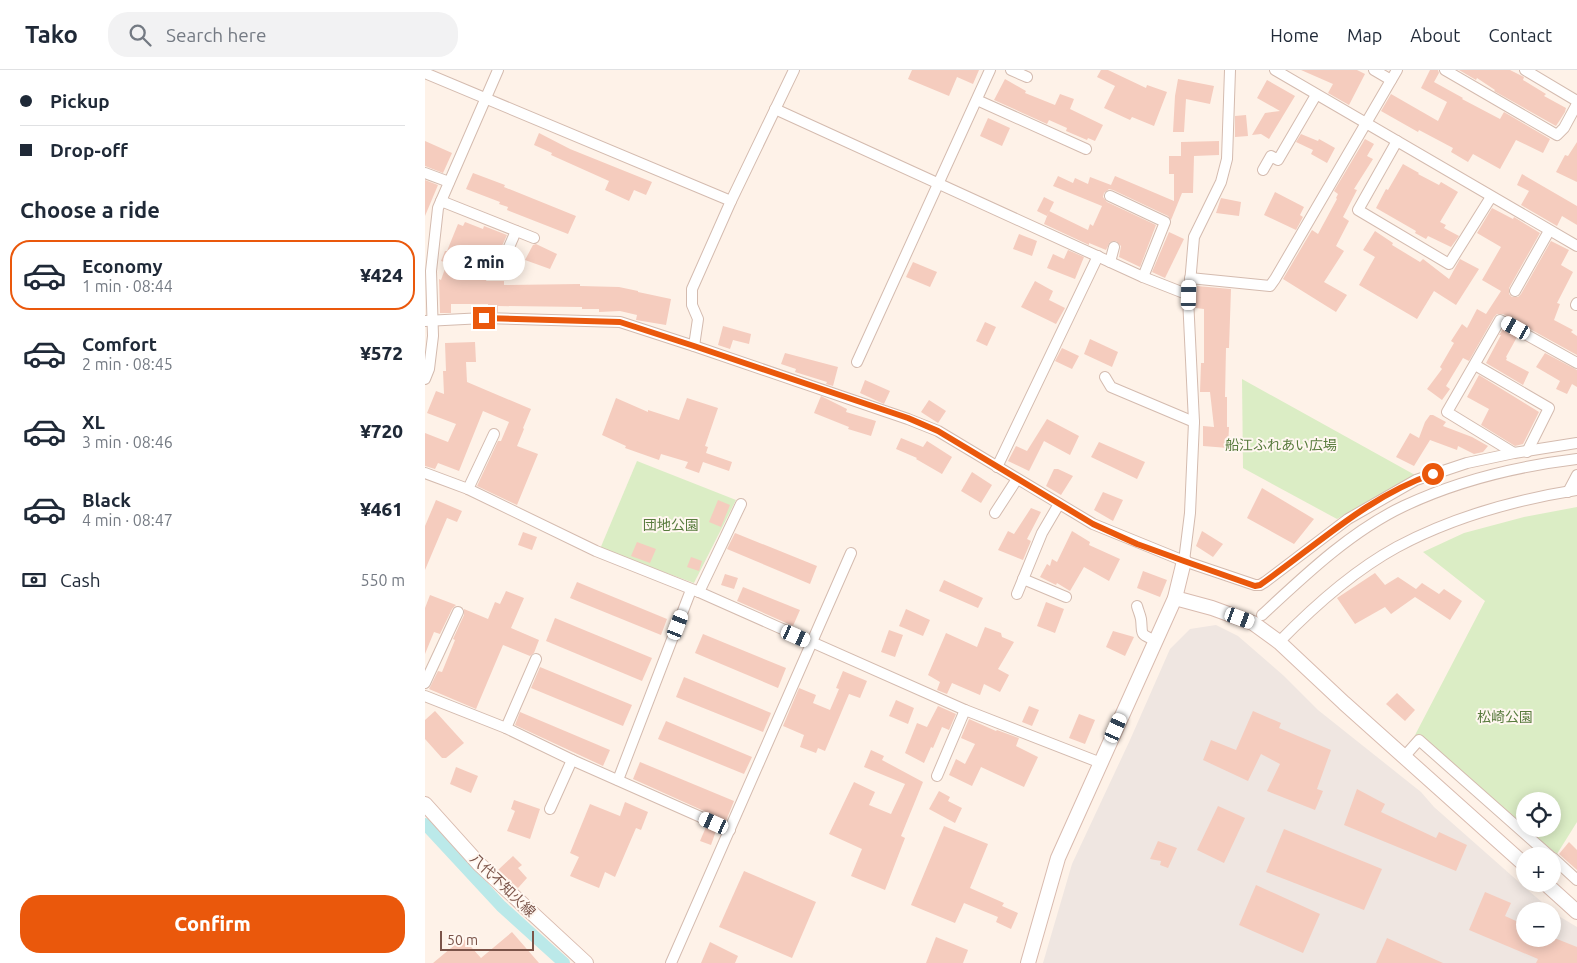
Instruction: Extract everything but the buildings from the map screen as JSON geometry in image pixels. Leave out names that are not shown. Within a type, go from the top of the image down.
[{"type":"street","points":[[425,379],[429,369],[433,336],[429,321],[431,271],[429,242],[441,200],[498,70]]},
{"type":"street","points":[[694,346],[698,319],[693,305],[693,289],[731,200],[794,70]]},
{"type":"street","points":[[857,362],[990,70]]},
{"type":"street","points":[[1011,70],[1027,77]]},
{"type":"street","points":[[1028,963],[1058,858],[1175,598],[1184,561],[1190,513],[1194,422],[1188,307],[1193,237],[1221,182],[1227,159],[1230,70]]},
{"type":"street","points":[[1275,70],[1577,246]]},
{"type":"street","points":[[1374,70],[1391,80]]},
{"type":"street","points":[[1190,278],[1270,286],[1397,70]]},
{"type":"street","points":[[1445,70],[1557,135],[1564,128],[1577,102],[1525,70]]},
{"type":"street","points":[[425,73],[731,200]]},
{"type":"street","points":[[1263,170],[1271,156],[1278,160],[1316,95]]},
{"type":"street","points":[[977,100],[1086,149]]},
{"type":"street","points":[[775,109],[1143,277],[1189,295]]},
{"type":"street","points":[[1397,142],[1358,210],[1449,264],[1491,197]]},
{"type":"street","points":[[425,172],[449,182]]},
{"type":"street","points":[[1110,196],[1165,222],[1143,277]]},
{"type":"street","points":[[441,200],[534,238]]},
{"type":"street","points":[[500,268],[516,231]]},
{"type":"street","points":[[1515,291],[1549,231]]},
{"type":"street","points":[[1110,262],[1114,247]]},
{"type":"street","points":[[997,467],[1098,256]]},
{"type":"street","points":[[429,321],[484,318],[620,322],[908,418],[938,431],[1093,524],[1137,544],[1255,586],[1260,585],[1349,519],[1416,480],[1467,463],[1513,453],[1577,443]]},
{"type":"street","points":[[1513,453],[1447,412],[1500,320],[1577,362]]},
{"type":"street","points":[[1475,365],[1549,408],[1527,452]]},
{"type":"street","points":[[1105,377],[1111,387],[1194,422]]},
{"type":"street","points":[[468,489],[494,434]]},
{"type":"street","points":[[1262,615],[1315,566],[1362,531],[1403,506],[1444,489],[1491,476],[1555,462],[1577,460]]},
{"type":"street","points":[[425,473],[468,489],[596,551],[695,591],[965,710],[1101,763]]},
{"type":"street","points":[[1279,642],[1313,609],[1351,577],[1396,547],[1439,527],[1487,509],[1572,491],[1577,475]]},
{"type":"street","points":[[995,513],[1017,479]]},
{"type":"street","points":[[618,780],[695,591],[741,504]]},
{"type":"street","points":[[1017,594],[1042,532],[1059,504]]},
{"type":"street","points":[[671,963],[851,553]]},
{"type":"street","points":[[1023,579],[1066,597]]},
{"type":"street","points":[[1175,598],[1212,608],[1253,623],[1279,642],[1516,857]]},
{"type":"street","points":[[1137,606],[1141,619],[1141,632],[1144,636],[1155,641]]},
{"type":"street","points":[[425,683],[457,612]]},
{"type":"street","points":[[506,728],[536,659]]},
{"type":"street","points":[[425,696],[506,728],[572,760],[730,830]]},
{"type":"street","points":[[937,776],[965,710]]},
{"type":"street","points":[[1404,757],[1419,740],[1540,847]]},
{"type":"street","points":[[550,809],[572,760]]},
{"type":"street","name":"八代不知火線","points":[[425,804],[479,864],[585,963]]},
{"type":"street","points":[[1561,866],[1577,880]]},
{"type":"street","points":[[1554,892],[1577,912]]},
{"type":"shaded area","points":[[1216,625],[1238,636],[1284,676],[1318,710],[1421,792],[1434,807],[1516,880],[1516,892],[1530,892],[1542,902],[1516,902],[1516,947],[1561,947],[1561,917],[1577,927],[1577,963],[1043,963],[1072,864],[1170,649],[1190,629]]},
{"type":"green space","name":"船江ふれあい広場","points":[[1242,379],[1415,475],[1337,519],[1243,468]]},
{"type":"green space","name":"団地公園","points":[[637,461],[736,500],[694,583],[600,549]]},
{"type":"green space","name":"松崎公園","points":[[1577,507],[1577,822],[1561,848],[1548,847],[1536,837],[1561,837],[1561,792],[1516,792],[1516,821],[1414,737],[1485,601],[1423,552],[1464,533],[1524,517]]},
{"type":"waterway","points":[[425,824],[501,906],[564,963]]},
{"type":"route","points":[[484,318],[620,322],[908,418],[938,431],[1093,524],[1137,544],[1255,586],[1260,585],[1349,519],[1416,480],[1433,474]]}]
